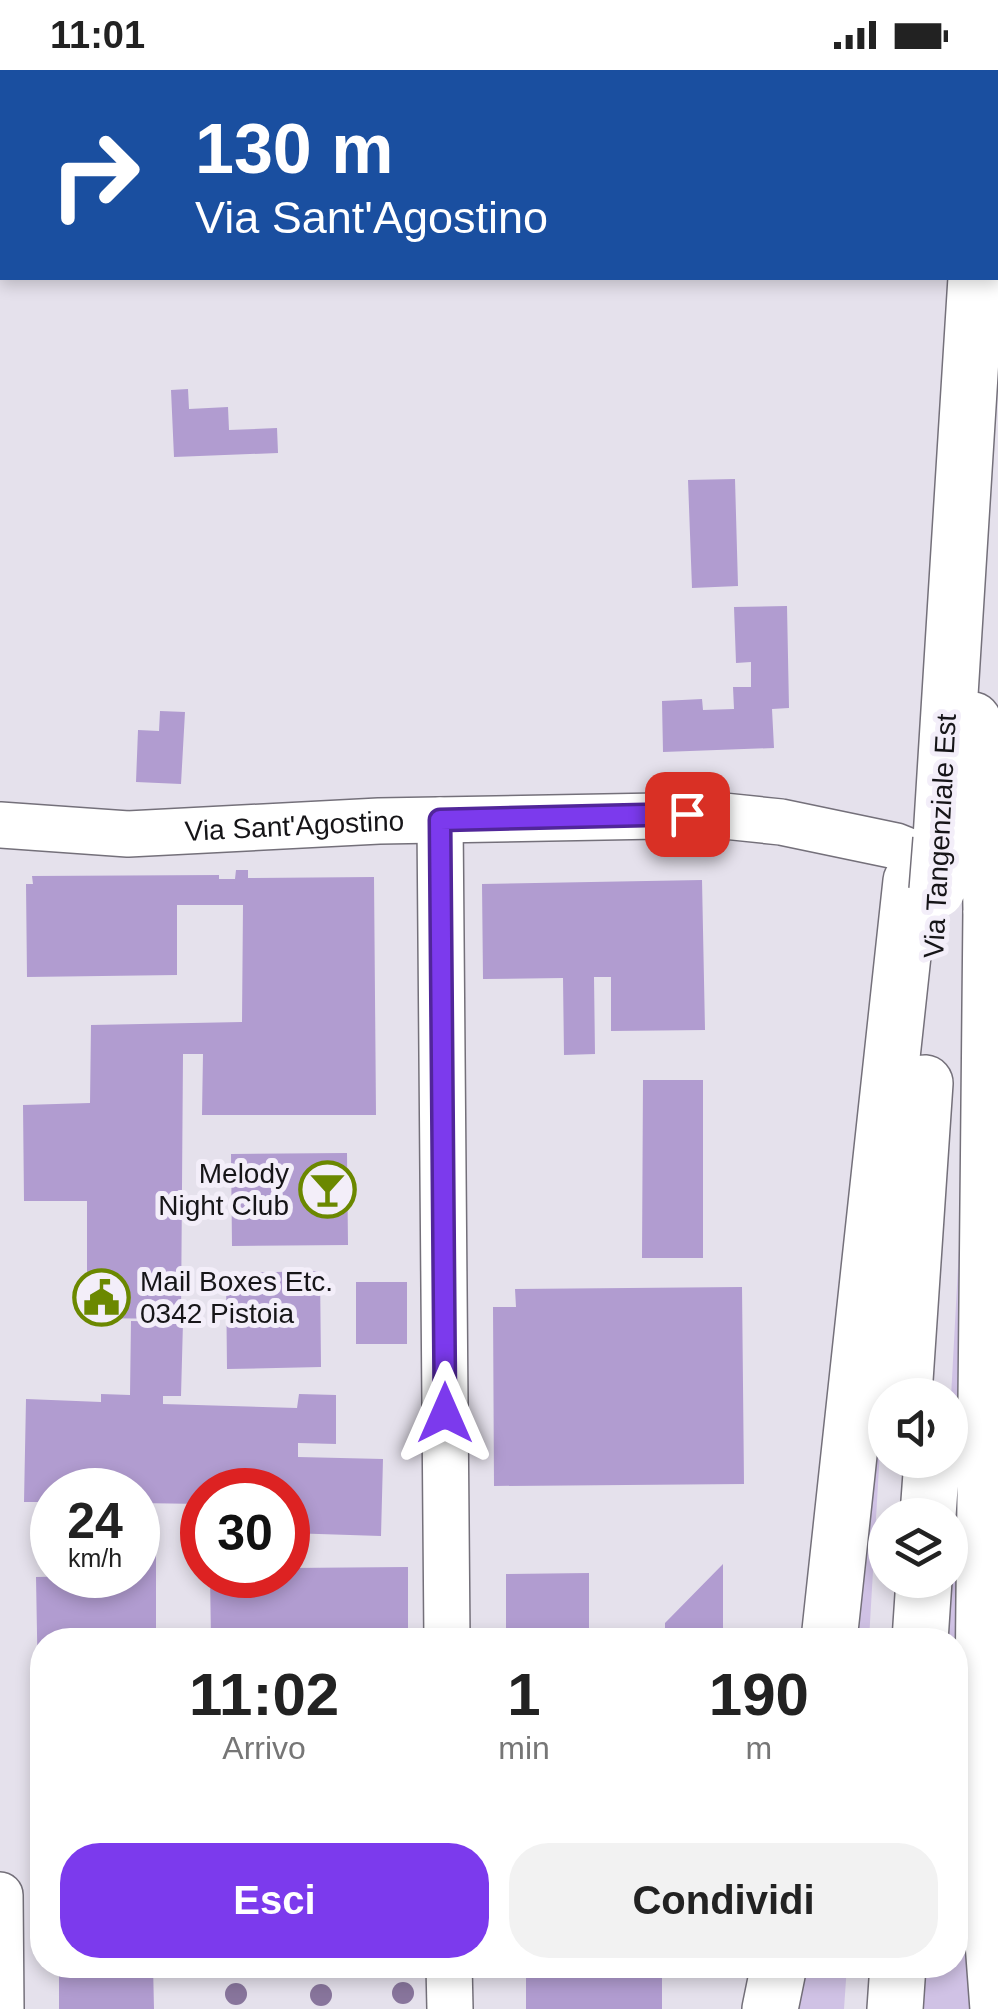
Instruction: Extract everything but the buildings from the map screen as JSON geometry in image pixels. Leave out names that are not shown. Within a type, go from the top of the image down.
[{"type":"main road","name":"Via Tangenziale Est","points":[[959,718],[976,280]]},
{"type":"main road","name":"Via Tangenziale Est","points":[[959,718],[998,410]]},
{"type":"main road","points":[[831,1628],[957,871],[986,792],[959,718]]},
{"type":"main road","points":[[959,718],[957,871],[982,1809],[998,2009]]},
{"type":"main road","name":"Via Tangenziale Est","points":[[906,1378],[957,871]]},
{"type":"main road","name":"Via Tangenziale Est","points":[[937,1378],[955,1118],[957,871]]},
{"type":"main road","points":[[889,1628],[891,1598]]},
{"type":"main road","points":[[921,1628],[923,1598]]},
{"type":"main road","points":[[770,2009],[777,1978]]},
{"type":"main road","points":[[864,2009],[865,1978]]},
{"type":"main road","points":[[895,2009],[897,1978]]},
{"type":"street","name":"Via Sant'Agostino","points":[[0,825],[128,834],[440,820],[744,816],[896,846],[957,871]]},
{"type":"street","points":[[440,820],[447,1628]]},
{"type":"street","points":[[0,1895],[1,2009]]},
{"type":"street","points":[[450,1978],[450,2009]]},
{"type":"shaded area","points":[[903,1052],[884,1378],[868,1378],[868,1478],[878,1478],[877,1498],[868,1498],[870,1628],[840,1628]]},
{"type":"shaded area","points":[[969,1062],[986,2009],[911,2009],[913,1978],[968,1978],[968,1628],[938,1628],[946,1598],[968,1598],[968,1498],[950,1498],[950,1478],[968,1478],[968,1378],[952,1378]]},
{"type":"shaded area","points":[[788,1978],[846,1978],[844,2009],[781,2009]]},
{"type":"place","name":"Melody Night Club","points":[[328,1189]]},
{"type":"place","name":"Mail Boxes Etc. 0342 Pistoia","points":[[101,1297]]},
{"type":"route","points":[[445,1413],[440,820],[687,814]]}]
